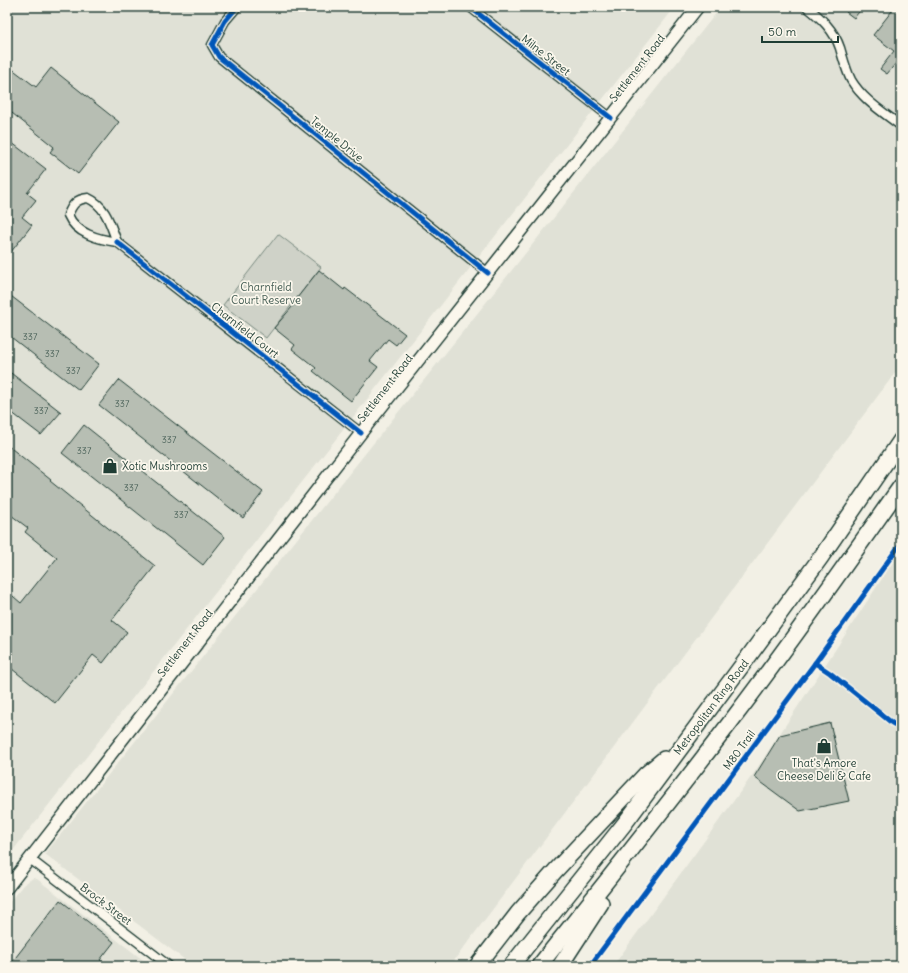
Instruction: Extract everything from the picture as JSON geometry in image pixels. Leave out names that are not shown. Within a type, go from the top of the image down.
[{"type":"highway","name":"Metropolitan Ring Road","points":[[511,966],[624,823],[749,656],[821,557],[901,440]]},
{"type":"highway","points":[[539,966],[647,831],[736,715],[901,486]]},
{"type":"highway","points":[[477,966],[518,913],[556,870],[646,774],[691,733]]},
{"type":"highway","points":[[560,966],[647,831]]},
{"type":"main road","name":"Settlement Road","points":[[7,888],[361,433],[698,7]]},
{"type":"street","name":"Temple Drive","points":[[237,7],[226,21],[212,45],[219,57],[488,273]]},
{"type":"street","name":"Milne Street","points":[[470,7],[610,118]]},
{"type":"street","points":[[807,7],[832,31],[839,45],[851,79],[862,95],[901,126]]},
{"type":"street","name":"Charnfield Court","points":[[117,242],[108,218],[99,205],[88,198],[80,199],[74,204],[68,215],[71,222],[76,227],[92,236],[117,242],[361,433]]},
{"type":"street","name":"Brock Street","points":[[30,859],[169,966]]},
{"type":"shaded area","points":[[7,7],[675,7],[7,858]]},
{"type":"shaded area","points":[[721,7],[901,7],[901,365],[450,966],[193,966],[45,854]]},
{"type":"shaded area","points":[[901,550],[901,966],[613,966],[754,773]]},
{"type":"shaded area","points":[[33,878],[37,879],[151,966],[7,966],[7,905],[23,885]]},
{"type":"green space","name":"Charnfield Court Reserve","points":[[278,234],[321,267],[266,338],[223,305]]},
{"type":"building","points":[[850,7],[863,7],[854,18],[846,12]]},
{"type":"building","points":[[895,7],[901,7],[901,57],[887,74],[880,69],[894,51],[873,35]]},
{"type":"building","points":[[7,65],[36,87],[51,68],[119,122],[78,174],[50,152],[54,147],[7,109]]},
{"type":"building","points":[[7,139],[46,169],[27,193],[36,200],[22,217],[32,225],[7,257]]},
{"type":"building","points":[[319,270],[405,334],[396,345],[388,339],[370,361],[378,367],[351,401],[313,371],[316,368],[292,349],[295,345],[274,328],[298,300],[297,298]]},
{"type":"building","points":[[7,293],[99,364],[79,390],[7,334]]},
{"type":"building","points":[[7,370],[61,412],[41,435],[7,409]]},
{"type":"building","points":[[119,380],[263,492],[243,518],[99,405]]},
{"type":"building","points":[[84,425],[225,537],[203,565],[62,453]]},
{"type":"building","points":[[7,445],[155,566],[112,620],[127,632],[103,663],[93,655],[55,703],[7,665],[7,591],[21,603],[57,558],[25,532],[28,528],[7,512]]},
{"type":"building","points":[[830,723],[849,801],[800,811],[754,777],[780,735]]},
{"type":"building","points":[[60,900],[114,942],[100,960],[108,966],[9,966]]},
{"type":"cycle path","points":[[237,7],[225,21],[212,45],[219,57],[488,273]]},
{"type":"cycle path","points":[[470,7],[611,118]]},
{"type":"cycle path","points":[[117,242],[361,433]]},
{"type":"cycle path","name":"M80 Trail","points":[[590,966],[815,663],[901,543]]},
{"type":"cycle path","points":[[815,663],[899,727]]},
{"type":"place","name":"Xotic Mushrooms","points":[[110,466]]},
{"type":"place","name":"That's Amore Cheese Deli & Cafe","points":[[824,746]]}]
